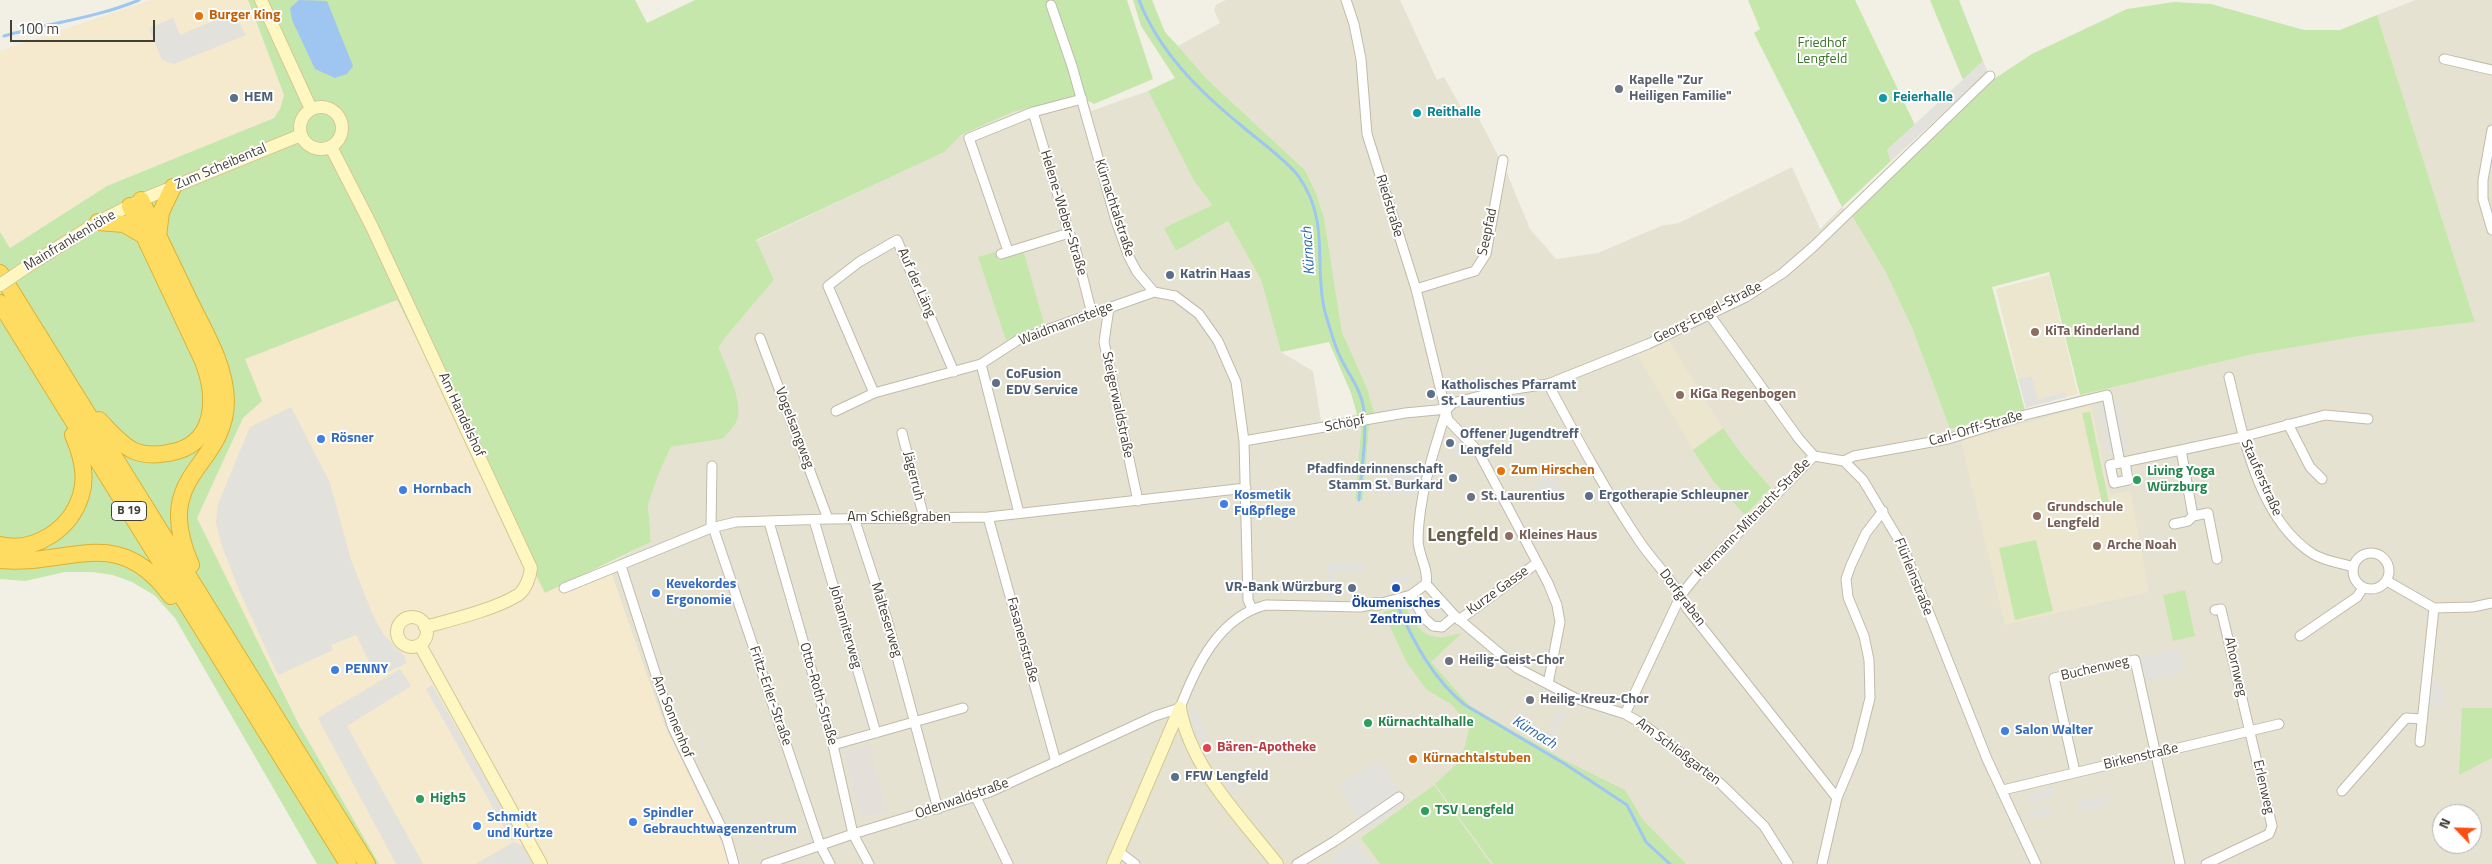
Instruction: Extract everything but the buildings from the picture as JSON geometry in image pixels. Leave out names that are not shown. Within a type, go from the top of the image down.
[{"type":"highway","points":[[151,235],[173,187]]},
{"type":"highway","points":[[75,395],[118,440],[134,451],[145,454],[174,452],[188,446],[200,436],[208,422],[212,408],[210,379],[136,203]]},
{"type":"highway","points":[[98,222],[124,224],[151,235],[212,347],[225,386],[225,409],[219,431],[184,485],[178,514],[182,546],[204,602]]},
{"type":"highway","name":"B 19","points":[[0,273],[367,864]]},
{"type":"highway","name":"B 19","points":[[0,303],[348,864]]},
{"type":"highway","points":[[0,545],[23,547],[54,534],[75,510],[82,495],[83,469],[79,448],[54,392]]},
{"type":"highway","points":[[0,560],[29,560],[84,552],[110,552],[135,561],[162,582],[203,631]]},
{"type":"street","points":[[261,0],[284,54],[311,109]]},
{"type":"street","name":"Riedstraße","points":[[1346,0],[1354,24],[1361,59],[1367,134],[1416,289],[1447,409],[1448,420],[1483,459],[1548,583],[1557,605],[1560,622],[1548,684]]},
{"type":"street","name":"Kürnachtalstraße","points":[[1051,5],[1082,99],[1116,221],[1129,257],[1137,272],[1154,292]]},
{"type":"street","points":[[2444,59],[2492,70]]},
{"type":"street","name":"Georg-Engel-Straße","points":[[1447,409],[1453,403],[1495,392],[1548,384],[1648,344],[1746,296],[1783,273],[1990,76]]},
{"type":"street","points":[[1069,233],[1005,252],[969,138],[1033,112],[1082,99]]},
{"type":"street","points":[[325,107],[332,110],[341,121],[341,136],[331,147],[325,149],[313,148],[303,140],[301,134],[302,117],[311,109],[325,107]]},
{"type":"street","name":"Helene-Weber-Straße","points":[[1033,112],[1069,233],[1074,242],[1092,314]]},
{"type":"street","points":[[2492,130],[2483,199],[2492,230]]},
{"type":"street","name":"Zum Scheibental","points":[[136,203],[301,134]]},
{"type":"street","name":"Am Handelshof","points":[[331,147],[372,227],[531,568],[527,582],[518,595],[425,627]]},
{"type":"street","name":"Seepfad","points":[[1416,289],[1475,271],[1482,264],[1486,254],[1503,160]]},
{"type":"street","name":"Mainfrankenhöhe","points":[[0,285],[98,222],[136,203]]},
{"type":"street","name":"Auf der Läng","points":[[874,393],[828,286],[859,262],[897,240],[954,372]]},
{"type":"street","points":[[1154,292],[1175,296],[1198,314],[1218,340],[1236,382],[1244,441],[1248,600],[1252,609]]},
{"type":"street","name":"Waidmannsteige","points":[[836,411],[874,393],[981,364],[1018,340],[1154,292]]},
{"type":"street","name":"Steigerwaldstraße","points":[[1109,308],[1104,328],[1104,342],[1138,501]]},
{"type":"street","points":[[1709,314],[1793,431],[1814,456],[1844,461]]},
{"type":"street","name":"Vogelsangweg","points":[[760,338],[828,519]]},
{"type":"street","points":[[981,364],[1019,514]]},
{"type":"street","name":"Stauferstraße","points":[[2229,377],[2242,437],[2262,488],[2286,530],[2300,545],[2315,556],[2353,567]]},
{"type":"street","name":"Dorfgraben","points":[[1548,384],[1613,499],[1641,543],[1681,595],[1686,607],[1837,798]]},
{"type":"street","name":"Carl-Orff-Straße","points":[[1844,461],[1854,456],[1948,439],[2024,416],[2107,395],[2122,462],[2181,450]]},
{"type":"street","points":[[1113,864],[1188,688],[1209,648],[1222,632],[1252,609],[1266,605],[1360,607],[1411,595],[1426,584],[1428,574],[1422,561],[1418,542],[1419,521],[1428,474],[1447,409]]},
{"type":"street","name":"Schöpf","points":[[1244,441],[1370,419],[1447,409]]},
{"type":"street","points":[[2193,516],[2181,450],[2242,437],[2325,414],[2368,419]]},
{"type":"street","points":[[2288,424],[2310,467],[2322,479]]},
{"type":"street","name":"Jägerruh","points":[[902,433],[924,518]]},
{"type":"street","name":"Hermann-Mitnacht-Straße","points":[[1625,714],[1681,595],[1697,575],[1814,456]]},
{"type":"street","name":"Flürleinstraße","points":[[1844,461],[1866,482],[1903,547],[1948,665],[1987,759],[2036,864]]},
{"type":"street","name":"Fritz-Erler-Straße","points":[[712,466],[712,527],[820,845],[830,864]]},
{"type":"street","name":"Am Schießgraben","points":[[564,588],[712,527],[736,522],[854,518],[988,517],[1246,488]]},
{"type":"street","points":[[1822,864],[1837,798],[1857,750],[1870,698],[1869,660],[1864,636],[1848,597],[1846,579],[1866,532],[1883,511]]},
{"type":"street","points":[[2174,524],[2188,521],[2193,516],[2208,513],[2217,559]]},
{"type":"street","name":"Fasanenstraße","points":[[988,517],[1056,762]]},
{"type":"street","name":"Malteserweg","points":[[854,518],[886,616],[938,809]]},
{"type":"street","name":"Johanniterweg","points":[[814,520],[876,733]]},
{"type":"street","name":"Otto-Roth-Straße","points":[[769,522],[833,745],[853,834],[869,864]]},
{"type":"street","points":[[2364,554],[2377,554],[2388,565],[2390,572],[2387,581],[2376,589],[2363,588],[2356,582],[2353,574],[2353,567],[2356,561],[2364,554]]},
{"type":"street","name":"Kurze Gasse","points":[[1411,595],[1424,618],[1432,626],[1442,627],[1537,563]]},
{"type":"street","name":"Am Sonnenhof","points":[[621,566],[673,728],[726,839],[734,864]]},
{"type":"street","points":[[2387,581],[2434,608],[2473,607],[2492,603]]},
{"type":"street","name":"Am Schloßgarten","points":[[1426,584],[1457,618],[1517,668],[1575,698],[1625,714],[1643,724],[1691,761],[1748,808],[1764,826],[1788,864]]},
{"type":"street","points":[[2300,636],[2357,597],[2363,588]]},
{"type":"street","points":[[2420,742],[2434,608]]},
{"type":"street","name":"Ahornweg","points":[[2215,610],[2221,609],[2250,731]]},
{"type":"street","points":[[414,618],[425,627],[424,640],[420,645],[413,647],[406,646],[397,635],[397,628],[401,622],[414,618]]},
{"type":"street","points":[[420,645],[540,864]]},
{"type":"street","name":"Buchenweg","points":[[2075,772],[2054,678],[2135,660],[2156,753]]},
{"type":"street","points":[[833,745],[962,708]]},
{"type":"street","points":[[1180,708],[1189,736],[1203,764],[1228,803],[1277,864]]},
{"type":"street","name":"Odenwaldstraße","points":[[766,864],[853,834],[976,797],[1155,716],[1180,708]]},
{"type":"street","points":[[2342,791],[2406,718],[2422,719]]},
{"type":"street","name":"Birkenstraße","points":[[2003,790],[2279,724]]},
{"type":"street","name":"Erlenweg","points":[[2206,864],[2269,834],[2272,826],[2250,731]]},
{"type":"street","points":[[1166,742],[1189,736]]},
{"type":"street","points":[[2156,753],[2180,864]]},
{"type":"street","points":[[976,797],[1008,864]]},
{"type":"street","points":[[1297,864],[1400,797]]},
{"type":"street","points":[[1118,851],[1135,864]]},
{"type":"shaded area","points":[[151,0],[248,0],[284,95],[280,109],[274,118],[107,186],[10,248],[0,232],[0,51]]},
{"type":"shaded area","points":[[1226,0],[1400,0],[1437,80],[1444,77],[1467,118],[1476,113],[1506,171],[1530,229],[1556,259],[1598,253],[1661,226],[1679,223],[1792,167],[1820,229],[1842,207],[1852,216],[1885,271],[1912,328],[1950,429],[2080,395],[2254,354],[2367,335],[2475,322],[2377,15],[2416,0],[2492,0],[2492,864],[732,864],[665,727],[608,564],[651,542],[648,505],[659,473],[671,447],[722,439],[736,397],[719,348],[724,339],[774,280],[756,241],[943,152],[961,135],[1013,112],[1079,96],[1088,100],[1091,111],[1148,91],[1194,181],[1212,205],[1165,228],[1176,251],[1228,221],[1261,280],[1281,352],[1313,371],[1321,421],[1358,414],[1361,428],[1355,499],[1363,500],[1369,427],[1374,412],[1367,388],[1342,332],[1324,217],[1316,193],[1305,170],[1208,80],[1178,46],[1220,23],[1214,10],[1216,5]]},
{"type":"shaded area","points":[[233,13],[246,35],[174,64],[162,60],[149,28],[173,18],[180,35]]},
{"type":"shaded area","points":[[1983,61],[1988,72],[1891,161],[1887,150]]},
{"type":"shaded area","name":"KiTa Kinderland","points":[[2049,275],[2078,394],[2067,397],[2065,392],[2037,399],[2032,376],[2018,379],[1996,289]]},
{"type":"shaded area","points":[[397,300],[545,592],[608,564],[665,727],[732,864],[379,864],[298,723],[197,518],[243,418],[262,401],[244,359]]},
{"type":"shaded area","name":"KiGa Regenbogen","points":[[1669,341],[1723,428],[1693,450],[1637,355]]},
{"type":"shaded area","points":[[2032,376],[2038,399],[2065,392],[2067,397],[2026,408],[2018,379]]},
{"type":"shaded area","points":[[2119,400],[2128,450],[2108,454],[2099,404]]},
{"type":"shaded area","name":"Grundschule Lengfeld","points":[[2091,405],[2110,495],[2130,491],[2149,592],[2005,625],[1961,441]]},
{"type":"shaded area","points":[[291,407],[330,483],[351,560],[372,613],[383,634],[404,656],[407,663],[384,674],[382,667],[374,671],[356,635],[331,645],[333,650],[278,675],[240,592],[222,546],[216,523],[218,504],[250,427]]},
{"type":"shaded area","points":[[1456,433],[1473,450],[1454,458]]},
{"type":"shaded area","points":[[1389,470],[1422,471],[1416,496],[1387,493]]},
{"type":"shaded area","points":[[1556,480],[1562,491],[1543,501],[1533,481]]},
{"type":"shaded area","points":[[1364,563],[1364,571],[1334,571],[1334,601],[1327,601],[1327,564]]},
{"type":"shaded area","points":[[1413,572],[1414,579],[1394,586],[1391,579]]},
{"type":"shaded area","points":[[2179,648],[2185,672],[2145,681],[2139,657]]},
{"type":"shaded area","points":[[400,669],[411,686],[347,726],[423,864],[396,864],[318,718]]},
{"type":"shaded area","points":[[2430,679],[2437,679],[2436,688],[2444,688],[2443,707],[2429,706]]},
{"type":"shaded area","points":[[432,685],[519,837],[512,841],[426,689]]},
{"type":"shaded area","points":[[1189,709],[1199,714],[1201,725],[1209,738],[1200,743],[1189,724]]},
{"type":"shaded area","points":[[1560,710],[1566,713],[1551,741],[1545,738]]},
{"type":"shaded area","points":[[869,744],[887,811],[861,818],[843,751]]},
{"type":"shaded area","points":[[1380,760],[1406,803],[1366,831],[1339,785]]},
{"type":"shaded area","points":[[1226,769],[1238,788],[1230,793],[1218,775]]},
{"type":"shaded area","points":[[2051,787],[2054,796],[2029,803],[2027,794]]},
{"type":"shaded area","points":[[2107,795],[2109,805],[2078,811],[2076,801]]},
{"type":"shaded area","points":[[2050,806],[2052,815],[2030,819],[2029,811]]},
{"type":"shaded area","points":[[1356,841],[1372,864],[1334,864],[1330,859]]},
{"type":"shaded area","points":[[514,842],[525,847],[534,864],[476,864]]},
{"type":"green space","points":[[248,0],[635,0],[647,23],[695,0],[1127,0],[1153,79],[1094,104],[1079,96],[1013,112],[961,135],[944,152],[756,240],[774,280],[724,339],[719,348],[738,401],[739,410],[736,423],[722,439],[671,447],[659,473],[648,505],[651,542],[545,593],[397,300],[245,359],[262,401],[243,418],[197,518],[298,723],[379,864],[317,864],[175,618],[154,595],[132,582],[113,575],[92,572],[65,572],[25,581],[0,579],[0,232],[10,248],[107,186],[274,118],[280,109],[284,95]]},
{"type":"green space","points":[[1133,0],[1152,0],[1165,32],[1208,80],[1305,170],[1316,193],[1324,217],[1342,332],[1367,388],[1374,412],[1369,427],[1363,500],[1355,499],[1361,429],[1351,393],[1329,342],[1281,352],[1261,280],[1228,221],[1176,251],[1164,228],[1212,205],[1194,181],[1148,91],[1175,78],[1141,26]]},
{"type":"green space","name":"Friedhof Lengfeld","points":[[1748,0],[1855,0],[1915,125],[1887,150],[1891,161],[1842,207],[1754,33],[1760,29]]},
{"type":"green space","points":[[1930,0],[1959,0],[1983,61],[1963,80]]},
{"type":"green space","points":[[2174,2],[2211,4],[2304,30],[2340,30],[2377,15],[2475,322],[2367,335],[2254,354],[2080,395],[2049,272],[1992,287],[2025,410],[1950,429],[1912,328],[1885,271],[1852,216],[1991,81],[2032,54],[2127,9]]},
{"type":"green space","points":[[995,252],[998,260],[1024,253],[1044,323],[1006,340],[978,257]]},
{"type":"green space","points":[[2090,412],[2109,502],[2102,503],[2082,413]]},
{"type":"green space","points":[[1723,428],[1743,456],[1771,488],[1745,515],[1714,482],[1693,450]]},
{"type":"green space","points":[[2036,540],[2053,611],[2015,620],[1999,548]]},
{"type":"green space","points":[[2185,590],[2195,636],[2173,641],[2163,595]]},
{"type":"green space","points":[[1405,606],[1411,617],[1426,634],[1441,637],[1462,633],[1431,662],[1470,706],[1566,761],[1625,790],[1643,820],[1686,864],[1493,864],[1435,784],[1461,760],[1469,730],[1464,719],[1451,704],[1427,690],[1407,663],[1383,612]]},
{"type":"green space","points":[[2462,708],[2492,708],[2492,758],[2459,775]]},
{"type":"green space","name":"TSV Lengfeld","points":[[1434,785],[1491,864],[1380,864],[1361,838]]},
{"type":"water","points":[[299,0],[327,1],[353,66],[347,74],[335,78],[315,69],[292,20],[290,8]]},
{"type":"waterway","points":[[4,36],[89,16],[139,0]]},
{"type":"waterway","name":"Kürnach","points":[[1139,0],[1147,19],[1158,37],[1182,70],[1211,100],[1288,164],[1299,177],[1309,194],[1318,228],[1320,278],[1325,312],[1338,352],[1357,387],[1364,410],[1364,444],[1359,500]]},
{"type":"waterway","name":"Kürnach","points":[[1398,607],[1426,660],[1443,684],[1454,695],[1465,705],[1565,764],[1627,805],[1646,842],[1670,864]]},
{"type":"place","name":"Burger King","points":[[199,16]]},
{"type":"place","name":"Kapelle \"Zur Heiligen Familie\"","points":[[1619,89]]},
{"type":"place","name":"HEM","points":[[234,98]]},
{"type":"place","name":"Feierhalle","points":[[1883,98]]},
{"type":"place","name":"Reithalle","points":[[1417,113]]},
{"type":"place","name":"Katrin Haas","points":[[1170,275]]},
{"type":"place","name":"KiTa Kinderland","points":[[2035,332]]},
{"type":"place","name":"CoFusion EDV Service","points":[[996,383]]},
{"type":"place","name":"Katholisches Pfarramt St. Laurentius","points":[[1431,394]]},
{"type":"place","name":"KiGa Regenbogen","points":[[1680,395]]},
{"type":"place","name":"Rösner","points":[[321,439]]},
{"type":"place","name":"Offener Jugendtreff Lengfeld","points":[[1450,443]]},
{"type":"place","name":"Zum Hirschen","points":[[1501,471]]},
{"type":"place","name":"Pfadfinderinnenschaft Stamm St. Burkard","points":[[1453,478]]},
{"type":"place","name":"Living Yoga Würzburg","points":[[2137,480]]},
{"type":"place","name":"Hornbach","points":[[403,490]]},
{"type":"place","name":"Ergotherapie Schleupner","points":[[1589,496]]},
{"type":"place","name":"St. Laurentius","points":[[1471,497]]},
{"type":"place","name":"Kosmetik Fußpflege","points":[[1224,504]]},
{"type":"place","name":"Grundschule Lengfeld","points":[[2037,516]]},
{"type":"place","name":"Kleines Haus","points":[[1509,536]]},
{"type":"place","name":"Arche Noah","points":[[2097,546]]},
{"type":"place","name":"VR-Bank Würzburg","points":[[1352,588]]},
{"type":"place","name":"Ökumenisches Zentrum","points":[[1396,588]]},
{"type":"place","name":"Kevekordes Ergonomie","points":[[656,593]]},
{"type":"place","name":"Heilig-Geist-Chor","points":[[1449,661]]},
{"type":"place","name":"PENNY","points":[[335,670]]},
{"type":"place","name":"Heilig-Kreuz-Chor","points":[[1530,700]]},
{"type":"place","name":"Kürnachtalhalle","points":[[1368,723]]},
{"type":"place","name":"Salon Walter","points":[[2005,731]]},
{"type":"place","name":"Bären-Apotheke","points":[[1207,748]]},
{"type":"place","name":"Kürnachtalstuben","points":[[1413,759]]},
{"type":"place","name":"FFW Lengfeld","points":[[1175,777]]},
{"type":"place","name":"High5","points":[[420,799]]},
{"type":"place","name":"TSV Lengfeld","points":[[1425,811]]},
{"type":"place","name":"Spindler Gebrauchtwagenzentrum","points":[[633,822]]},
{"type":"place","name":"Schmidt und Kurtze","points":[[477,826]]},
{"type":"district","name":"Lengfeld","points":[[1463,536]]}]
